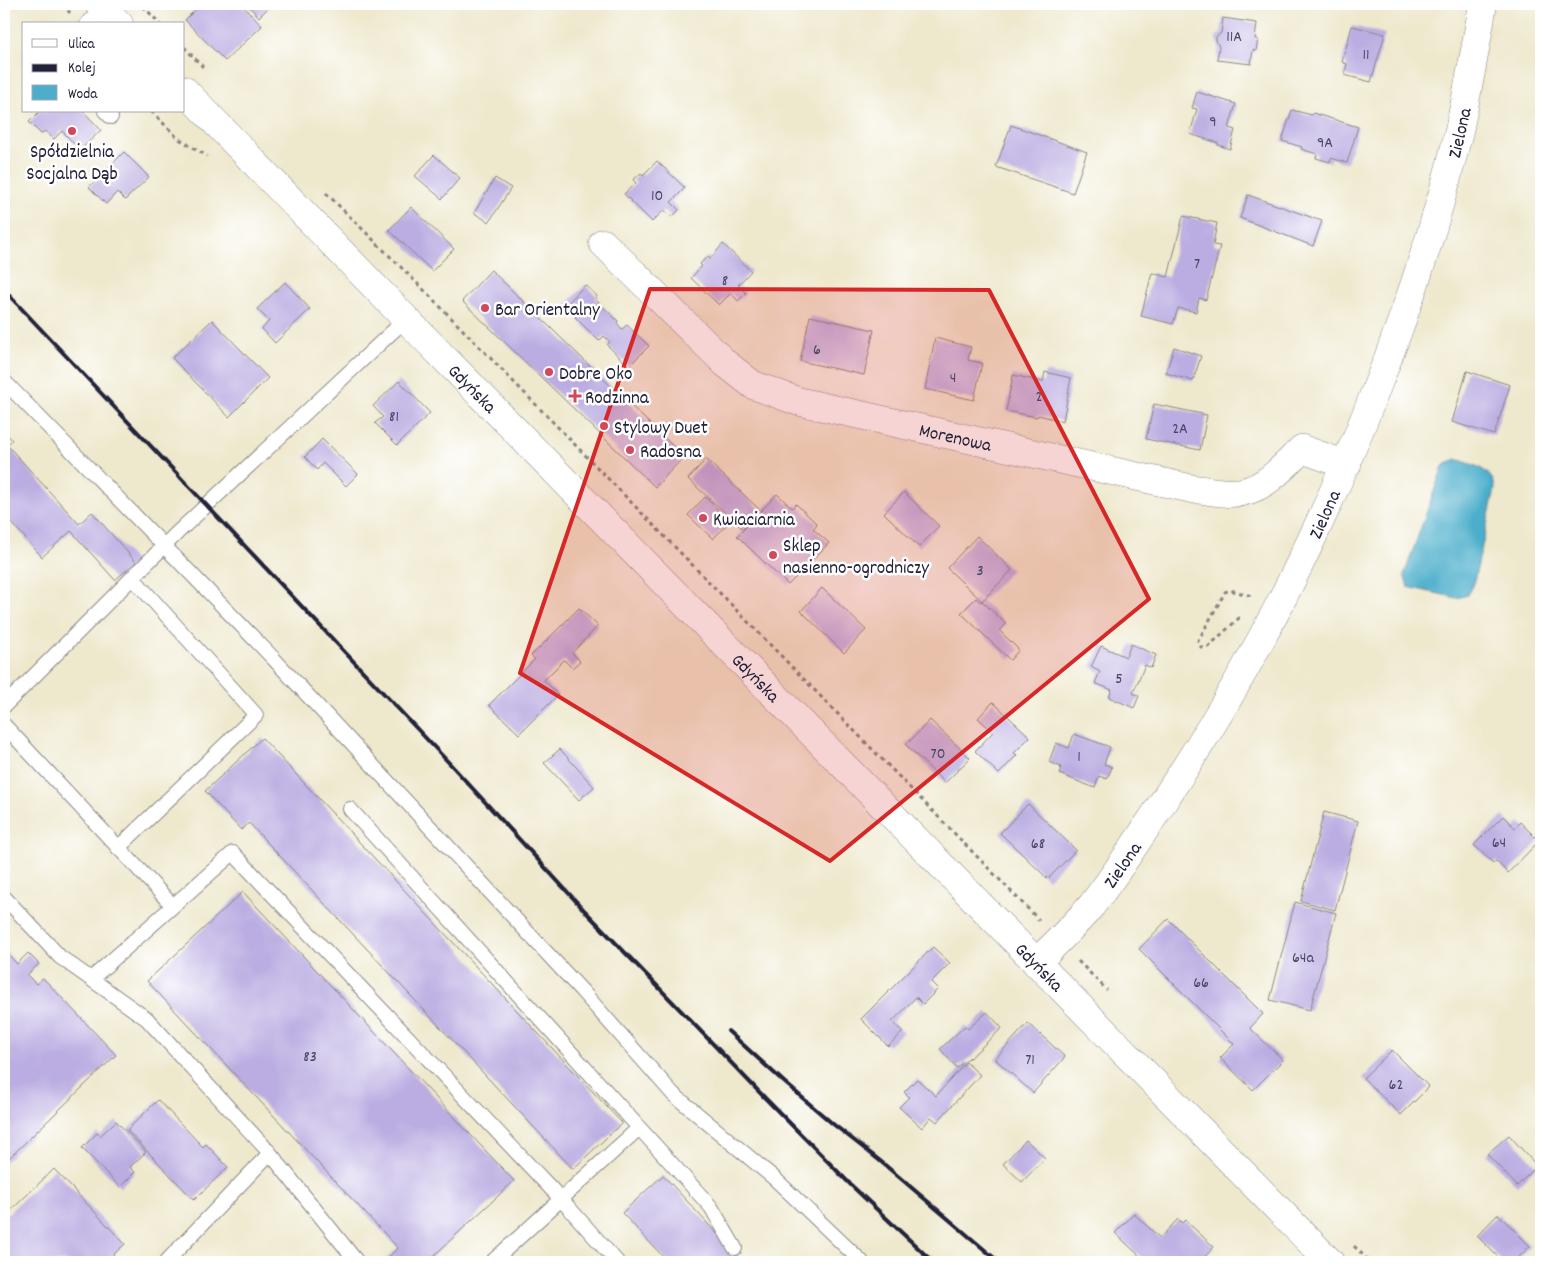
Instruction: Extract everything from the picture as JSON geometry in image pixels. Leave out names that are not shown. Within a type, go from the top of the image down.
[{"type":"street","name":"Zielona","points":[[1036,962],[1091,906],[1206,736],[1244,672],[1316,535],[1347,465],[1393,347],[1434,226],[1458,132],[1474,59],[1483,4]]},
{"type":"street","name":"Gdyńska","points":[[185,91],[1330,1262]]},
{"type":"street","name":"Morenowa","points":[[603,243],[725,363],[753,384],[797,400],[1193,489],[1233,493],[1250,490],[1270,481],[1302,449],[1347,465]]},
{"type":"lane","points":[[4,706],[164,545],[406,319]]},
{"type":"lane","points":[[4,381],[273,658],[582,992],[673,1094],[774,1178],[862,1262]]},
{"type":"lane","points":[[118,848],[256,715],[132,577]]},
{"type":"lane","points":[[4,725],[173,906]]},
{"type":"lane","points":[[350,810],[711,1207],[735,1248]]},
{"type":"lane","points":[[91,979],[232,853],[561,1199],[617,1262]]},
{"type":"lane","points":[[4,897],[60,957],[147,1019],[270,1154],[357,1262]]},
{"type":"lane","points":[[492,1262],[639,1128]]},
{"type":"lane","points":[[166,1262],[270,1154]]},
{"type":"path","points":[[140,4],[158,22]]},
{"type":"path","points":[[185,49],[204,68]]},
{"type":"path","points":[[326,192],[424,289],[1112,996]]},
{"type":"path","points":[[1245,621],[1239,618],[1208,647],[1201,647],[1198,641],[1225,592],[1230,590],[1257,598]]},
{"type":"path","points":[[1353,1245],[1370,1262]]},
{"type":"highlighted area","points":[[650,289],[989,290],[1149,599],[830,861],[520,673]]},
{"type":"water","points":[[1456,459],[1481,468],[1491,477],[1495,489],[1473,586],[1468,595],[1457,598],[1408,587],[1404,575],[1443,466]]},
{"type":"building","points":[[201,4],[241,4],[262,26],[225,61],[185,20]]},
{"type":"building","points":[[247,4],[272,4],[259,17]]},
{"type":"building","points":[[1223,18],[1257,23],[1255,39],[1258,39],[1256,51],[1253,50],[1251,64],[1217,60],[1219,47],[1216,37],[1221,33]]},
{"type":"building","points":[[1352,26],[1385,34],[1371,82],[1344,75],[1347,64],[1342,62]]},
{"type":"building","points":[[1197,92],[1236,104],[1229,128],[1235,130],[1230,149],[1190,134],[1197,109],[1192,108]]},
{"type":"building","points":[[1292,110],[1312,115],[1313,113],[1358,127],[1347,163],[1331,158],[1330,162],[1316,158],[1317,154],[1282,141]]},
{"type":"building","name":"Spółdzielnia Socjalna Dąb","points":[[39,112],[84,112],[101,130],[80,150],[62,131],[54,139],[45,131],[41,134],[29,122]]},
{"type":"building","points":[[1011,125],[1087,152],[1073,193],[996,167]]},
{"type":"building","points":[[124,152],[149,177],[125,200],[117,192],[106,204],[89,187]]},
{"type":"building","points":[[434,155],[460,178],[442,199],[415,176]]},
{"type":"building","points":[[657,161],[685,188],[671,202],[679,210],[672,217],[664,210],[652,222],[624,194],[636,183],[633,180],[641,173],[643,175]]},
{"type":"building","points":[[495,178],[511,188],[489,222],[474,213]]},
{"type":"building","points":[[1248,195],[1322,221],[1313,246],[1240,218]]},
{"type":"building","points":[[411,207],[454,249],[432,271],[389,230]]},
{"type":"building","points":[[1183,216],[1217,223],[1213,245],[1220,246],[1206,300],[1199,298],[1196,312],[1178,308],[1173,324],[1141,316],[1152,273],[1168,277]]},
{"type":"building","points":[[723,244],[751,271],[738,285],[746,293],[738,301],[731,293],[719,305],[691,278],[702,266],[700,264],[708,256],[710,259]]},
{"type":"building","points":[[491,270],[684,457],[655,487],[462,301]]},
{"type":"building","points":[[285,282],[310,309],[275,343],[262,329],[269,321],[257,309]]},
{"type":"building","points":[[585,285],[597,296],[595,299],[618,321],[617,323],[622,329],[627,325],[649,346],[629,366],[607,345],[610,342],[604,336],[599,341],[566,305]]},
{"type":"building","points":[[810,316],[874,330],[864,375],[800,361]]},
{"type":"building","points":[[212,320],[268,378],[229,417],[172,358]]},
{"type":"building","points":[[935,338],[971,347],[968,360],[982,363],[974,400],[925,389]]},
{"type":"building","points":[[1174,347],[1201,356],[1193,381],[1166,373]]},
{"type":"building","points":[[1467,371],[1510,385],[1494,435],[1452,422]]},
{"type":"building","points":[[1045,372],[1071,378],[1063,421],[1038,415],[1037,417],[1006,411],[1013,375],[1043,382]]},
{"type":"building","points":[[399,381],[430,413],[397,445],[375,423],[383,417],[373,406]]},
{"type":"building","points":[[1154,404],[1207,415],[1200,450],[1146,439]]},
{"type":"building","points":[[4,431],[12,440],[7,445],[79,524],[92,512],[136,562],[115,580],[71,531],[42,557],[4,514]]},
{"type":"building","points":[[322,439],[358,474],[346,486],[323,463],[317,470],[305,457]]},
{"type":"building","points":[[706,459],[761,511],[777,494],[792,508],[796,504],[817,524],[813,529],[829,543],[788,585],[737,536],[748,525],[743,529],[688,479]]},
{"type":"building","points":[[904,492],[939,526],[919,547],[884,513]]},
{"type":"building","points":[[705,497],[730,521],[713,539],[688,515]]},
{"type":"building","points":[[977,536],[1012,570],[982,601],[947,568]]},
{"type":"building","points":[[822,588],[866,630],[844,653],[801,611]]},
{"type":"building","points":[[976,598],[980,602],[982,601],[1006,624],[1000,631],[1019,650],[1010,660],[961,613]]},
{"type":"building","points":[[579,608],[598,626],[572,653],[580,661],[572,668],[564,660],[544,680],[558,695],[519,734],[489,705],[535,659],[531,656]]},
{"type":"building","points":[[1131,644],[1156,655],[1151,668],[1145,665],[1133,693],[1139,696],[1134,708],[1109,697],[1112,690],[1095,683],[1100,672],[1091,667],[1101,646],[1126,657]]},
{"type":"building","points":[[993,702],[1030,737],[1014,753],[1017,755],[999,774],[975,751],[993,732],[978,718]]},
{"type":"building","points":[[930,720],[970,758],[945,783],[906,745]]},
{"type":"building","points":[[1074,734],[1110,747],[1104,764],[1112,767],[1107,779],[1099,776],[1095,788],[1059,774],[1061,767],[1049,762],[1056,743],[1069,748]]},
{"type":"building","points":[[262,738],[622,1123],[573,1169],[249,823],[241,830],[205,791]]},
{"type":"building","points":[[560,749],[594,787],[579,800],[544,763]]},
{"type":"building","points":[[1028,804],[1076,850],[1048,879],[1000,833]]},
{"type":"building","points":[[1324,812],[1358,821],[1335,910],[1301,901]]},
{"type":"building","points":[[1503,816],[1515,828],[1520,822],[1539,841],[1508,873],[1496,861],[1493,863],[1474,845]]},
{"type":"building","points":[[243,892],[514,1181],[427,1262],[384,1261],[398,1248],[147,981]]},
{"type":"building","points":[[1295,902],[1336,913],[1310,1010],[1270,1000]]},
{"type":"building","points":[[1168,919],[1263,1014],[1250,1028],[1283,1060],[1253,1090],[1220,1058],[1234,1044],[1139,949]]},
{"type":"building","points":[[933,947],[950,963],[931,982],[938,989],[923,1004],[916,997],[892,1022],[903,1032],[888,1046],[861,1019]]},
{"type":"building","points":[[4,950],[17,964],[28,953],[39,964],[27,975],[36,984],[43,978],[116,1055],[4,1163]]},
{"type":"building","points":[[987,1012],[1002,1028],[957,1068],[940,1049],[965,1026],[968,1029]]},
{"type":"building","points":[[1028,1023],[1065,1057],[1033,1093],[995,1059]]},
{"type":"building","points":[[1392,1050],[1429,1087],[1401,1115],[1363,1078]]},
{"type":"building","points":[[966,1062],[980,1075],[937,1122],[931,1117],[922,1128],[899,1107],[909,1097],[904,1092],[917,1079],[936,1096]]},
{"type":"building","points":[[158,1100],[203,1147],[206,1144],[228,1167],[194,1200],[127,1130]]},
{"type":"building","points":[[116,1121],[146,1152],[130,1167],[135,1172],[120,1187],[82,1148],[97,1133],[100,1136]]},
{"type":"building","points":[[1509,1135],[1537,1166],[1517,1186],[1487,1154]]},
{"type":"building","points":[[1026,1140],[1045,1158],[1022,1182],[1003,1164]]},
{"type":"building","points":[[54,1169],[125,1244],[105,1262],[4,1262],[4,1217]]},
{"type":"building","points":[[663,1175],[743,1262],[668,1262],[622,1213]]},
{"type":"building","points":[[1134,1214],[1160,1238],[1178,1219],[1182,1223],[1185,1220],[1214,1247],[1200,1262],[1150,1262],[1145,1258],[1143,1259],[1115,1233]]},
{"type":"building","points":[[1498,1214],[1530,1246],[1514,1262],[1503,1262],[1477,1236]]},
{"type":"railway","points":[[4,290],[452,766],[585,911],[852,1186],[933,1262]]},
{"type":"railway","points":[[728,1031],[833,1124],[879,1160],[999,1262]]},
{"type":"place","name":"Spółdzielnia Socjalna Dąb","points":[[72,131]]},
{"type":"place","name":"Bar Orientalny","points":[[485,308]]},
{"type":"place","name":"Dobre Oko","points":[[549,372]]},
{"type":"place","name":"Rodzinna","points":[[575,396]]},
{"type":"place","name":"Stylowy Duet","points":[[604,426]]},
{"type":"place","name":"Radosna","points":[[630,450]]},
{"type":"place","name":"Kwiaciarnia","points":[[703,518]]},
{"type":"place","name":"Sklep nasienno-ogrodniczy","points":[[773,555]]}]
